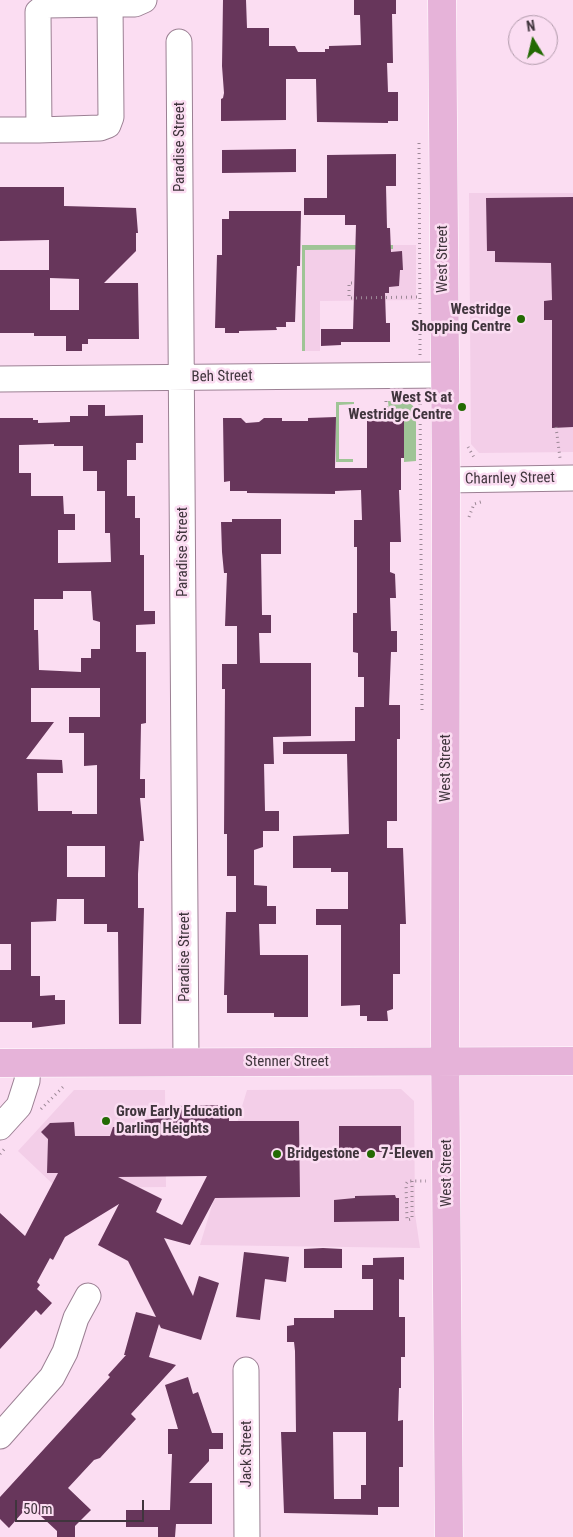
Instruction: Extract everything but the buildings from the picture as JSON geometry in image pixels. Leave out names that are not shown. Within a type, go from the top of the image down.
[{"type":"main road","name":"West Street","points":[[442,0],[446,480],[446,1062],[449,1537]]},
{"type":"main road","name":"Stenner Street","points":[[0,1063],[573,1061]]},
{"type":"street","points":[[39,130],[38,12],[46,5],[135,4],[144,0]]},
{"type":"street","points":[[0,130],[100,128],[110,121],[110,4]]},
{"type":"street","name":"Paradise Street","points":[[179,42],[186,1062]]},
{"type":"street","name":"Beh Street","points":[[0,379],[444,374]]},
{"type":"street","name":"Charnley Street","points":[[446,480],[567,470]]},
{"type":"street","points":[[0,1127],[19,1106],[27,1081],[28,1063]]},
{"type":"street","points":[[0,1436],[52,1377],[65,1352],[76,1318],[88,1296]]},
{"type":"street","name":"Jack Street","points":[[246,1370],[247,1537]]},
{"type":"path","points":[[419,140],[420,324]]},
{"type":"path","points":[[352,283],[349,283],[349,298],[419,297]]},
{"type":"path","points":[[386,402],[386,422]]},
{"type":"path","points":[[556,428],[567,470]]},
{"type":"path","points":[[466,522],[474,504],[487,500]]},
{"type":"path","points":[[412,1181],[412,1219],[407,1220],[406,1184],[408,1181],[412,1181],[429,1181]]},
{"type":"shaded area","name":"Westridge Shopping Centre","points":[[469,193],[573,193],[573,452],[479,453],[471,444]]},
{"type":"shaded area","points":[[302,245],[416,245],[416,300],[320,301],[320,351],[302,351]]},
{"type":"shaded area","name":"Bridgestone","points":[[401,1089],[414,1101],[415,1214],[420,1248],[200,1245],[247,1090]]},
{"type":"shaded area","name":"Grow Early Education Darling Heights","points":[[74,1090],[165,1090],[166,1187],[57,1188],[18,1151]]},
{"type":"green space","points":[[302,245],[393,245],[393,249],[305,250],[305,351],[302,351]]},
{"type":"green space","points":[[388,401],[408,401],[416,409],[416,461],[404,462],[404,411],[389,411]]},
{"type":"green space","points":[[336,402],[354,402],[354,404],[339,405],[339,459],[353,459],[353,462],[336,462]]},
{"type":"place","name":"Westridge Shopping Centre","points":[[521,319]]},
{"type":"place","name":"West St at Westridge Centre","points":[[462,407]]},
{"type":"place","name":"Grow Early Education Darling Heights","points":[[106,1121]]},
{"type":"place","name":"Bridgestone","points":[[277,1154]]},
{"type":"place","name":"7-Eleven","points":[[371,1154]]}]
